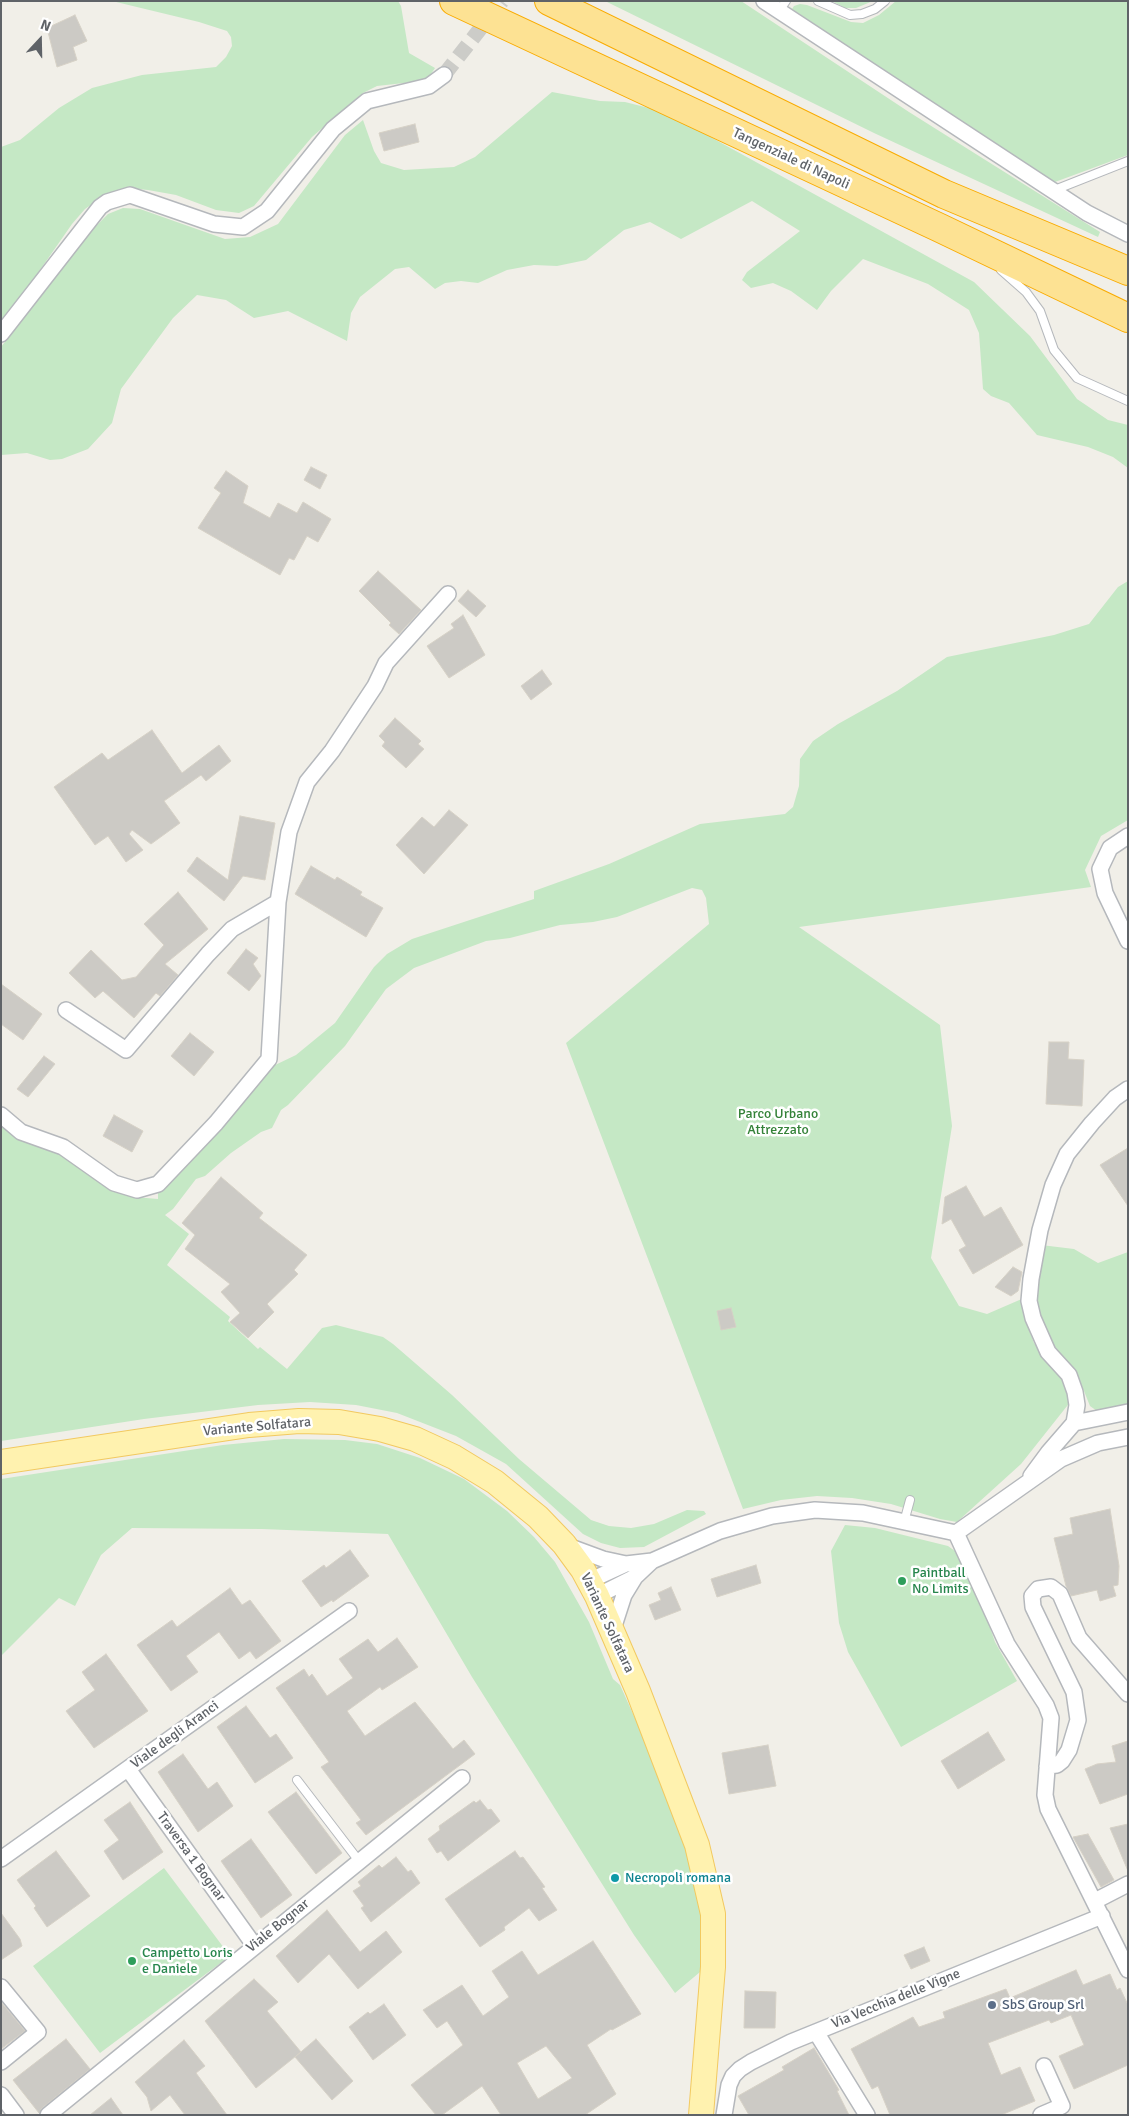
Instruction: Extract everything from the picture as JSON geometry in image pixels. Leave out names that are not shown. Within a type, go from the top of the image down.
[{"type":"highway","name":"Tangenziale di Napoli","points":[[454,1],[1128,318]]},
{"type":"highway","points":[[549,1],[944,194],[1128,271]]},
{"type":"main road","name":"Variante Solfatara","points":[[1,1462],[249,1425],[299,1421],[338,1422],[380,1429],[415,1439],[454,1457],[495,1482],[538,1517],[564,1544],[593,1588],[613,1630],[696,1845],[713,1914],[713,1967],[701,2115]]},
{"type":"street","points":[[764,1],[782,6],[1052,190],[1087,213],[1128,234]]},
{"type":"street","points":[[1,334],[100,207],[107,202],[130,196],[214,224],[244,227],[267,211],[333,129],[367,101],[429,86],[444,75]]},
{"type":"street","points":[[1,1115],[21,1132],[63,1147],[114,1183],[137,1190],[158,1184],[216,1124],[269,1059],[278,902],[289,832],[307,782],[332,751],[375,686],[386,663],[448,594]]},
{"type":"street","points":[[1128,836],[1110,848],[1100,869],[1105,893],[1128,941]]},
{"type":"street","points":[[66,1010],[126,1050],[208,954],[232,929],[278,902]]},
{"type":"street","points":[[1023,1487],[1048,1453],[1074,1423],[1078,1405],[1069,1375],[1048,1352],[1033,1318],[1029,1301],[1040,1230],[1053,1185],[1067,1154],[1098,1116],[1115,1098],[1128,1089]]},
{"type":"street","points":[[1074,1423],[1128,1412]]},
{"type":"street","points":[[564,1544],[603,1559],[626,1564],[652,1561],[720,1531],[772,1516],[815,1510],[863,1513],[956,1533],[1061,1459],[1098,1443],[1128,1437]]},
{"type":"street","points":[[956,1533],[1007,1644],[1051,1718],[1045,1795],[1048,1809],[1128,1970]]},
{"type":"street","points":[[613,1630],[624,1595],[635,1577],[652,1561]]},
{"type":"street","points":[[593,1588],[626,1564]]},
{"type":"street","points":[[593,1588],[635,1577]]},
{"type":"street","points":[[1046,1766],[1057,1765],[1062,1761],[1069,1750],[1078,1720],[1074,1692],[1034,1607],[1032,1596],[1038,1589],[1051,1587],[1060,1594],[1079,1638],[1128,1694]]},
{"type":"street","name":"Viale degli Aranci","points":[[1,1859],[349,1611]]},
{"type":"street","name":"Traversa 1 Bognar","points":[[128,1769],[254,1945]]},
{"type":"street","name":"Viale Bognar","points":[[48,2115],[254,1945],[462,1778]]},
{"type":"street","points":[[1095,1901],[1128,1884]]},
{"type":"street","name":"Via Vecchia delle Vigne","points":[[728,2112],[731,2080],[740,2069],[791,2042],[1102,1916]]},
{"type":"street","points":[[1,1987],[38,2032],[1,2062]]},
{"type":"street","points":[[816,2032],[867,2115]]},
{"type":"street","points":[[1041,2115],[1062,2106],[1044,2066]]},
{"type":"street","points":[[1,2095],[16,2115]]},
{"type":"lane","points":[[818,1],[850,15],[862,14],[875,9],[885,1]]},
{"type":"lane","points":[[1052,190],[1128,161]]},
{"type":"lane","points":[[940,228],[985,259]]},
{"type":"lane","points":[[992,264],[1007,274],[1026,292],[1040,311],[1054,350],[1077,378],[1128,401]]},
{"type":"lane","points":[[904,1522],[910,1500]]},
{"type":"lane","points":[[297,1780],[359,1861]]},
{"type":"green space","points":[[112,1],[398,1],[401,6],[409,53],[435,68],[429,77],[413,82],[377,86],[363,93],[312,137],[254,206],[239,213],[216,210],[176,195],[148,190],[128,188],[104,196],[85,209],[72,224],[1,326],[1,147],[20,140],[59,108],[92,88],[142,75],[216,67],[226,57],[232,46],[231,37],[227,31],[199,22]]},
{"type":"green space","points":[[605,1],[741,1],[909,112],[1100,232],[1098,237],[874,133]]},
{"type":"green space","points":[[832,1],[873,1],[856,8],[845,8]]},
{"type":"green space","points":[[896,1],[1128,1],[1128,155],[1055,182],[906,86],[792,9],[800,4],[807,5],[851,22],[863,23],[879,15]]},
{"type":"green space","points":[[552,92],[600,101],[625,102],[665,112],[974,282],[1030,336],[1077,399],[1108,420],[1128,425],[1128,468],[1113,457],[1088,447],[1037,435],[1009,403],[991,396],[983,389],[979,333],[969,310],[928,284],[863,259],[831,291],[817,310],[791,291],[773,283],[751,288],[742,280],[747,272],[800,231],[752,201],[681,239],[650,222],[624,230],[586,260],[557,266],[534,265],[507,270],[478,283],[461,281],[445,283],[435,289],[409,267],[395,269],[360,297],[351,313],[347,341],[288,311],[254,318],[226,300],[197,295],[173,318],[121,389],[112,423],[88,449],[62,459],[50,460],[27,453],[1,455],[1,347],[92,230],[108,214],[123,208],[140,209],[225,239],[250,237],[278,224],[345,135],[363,120],[374,151],[381,163],[404,170],[454,167],[475,157]]},
{"type":"green space","name":"Parco Urbano Attrezzato","points":[[1128,581],[1128,820],[1101,836],[1085,870],[1091,887],[799,927],[940,1025],[952,1126],[931,1258],[959,1306],[987,1314],[1024,1298],[1024,1317],[1034,1343],[1069,1388],[1071,1401],[1021,1464],[957,1522],[940,1519],[891,1504],[852,1498],[817,1496],[781,1500],[743,1509],[566,1043],[709,924],[706,898],[702,890],[692,888],[617,917],[593,922],[560,925],[510,938],[486,941],[414,968],[386,989],[345,1046],[281,1110],[272,1128],[261,1132],[231,1153],[205,1176],[196,1179],[173,1209],[165,1215],[189,1234],[167,1265],[230,1317],[228,1321],[258,1349],[260,1347],[287,1369],[322,1328],[336,1325],[383,1337],[452,1395],[519,1459],[591,1520],[609,1526],[631,1528],[654,1524],[687,1510],[704,1511],[706,1514],[644,1547],[620,1548],[601,1543],[583,1534],[506,1464],[456,1436],[397,1413],[356,1405],[310,1402],[258,1405],[144,1419],[1,1441],[1,1124],[63,1155],[108,1187],[135,1197],[158,1199],[158,1192],[208,1143],[271,1067],[296,1055],[335,1023],[374,967],[387,954],[412,939],[534,899],[534,891],[609,864],[700,824],[785,814],[793,807],[799,786],[800,759],[813,741],[838,724],[897,691],[947,657],[1054,635],[1089,624],[1118,587]]},
{"type":"green space","points":[[1041,1245],[1074,1249],[1098,1263],[1128,1252],[1128,1404],[1097,1411],[1090,1406],[1078,1376],[1055,1347],[1034,1305]]},
{"type":"green space","points":[[284,1439],[345,1440],[377,1444],[420,1458],[464,1479],[507,1511],[534,1537],[555,1562],[589,1622],[613,1679],[620,1685],[652,1756],[685,1844],[701,1907],[706,1967],[675,1993],[634,1935],[472,1677],[388,1534],[262,1529],[132,1528],[101,1555],[75,1606],[59,1598],[1,1656],[1,1479],[223,1445]]},
{"type":"green space","points":[[845,1525],[875,1528],[948,1546],[955,1551],[984,1610],[995,1642],[1017,1681],[901,1747],[848,1652],[839,1623],[831,1551]]},
{"type":"green space","name":"Campetto Loris e Daniele","points":[[164,1868],[230,1956],[100,2053],[33,1966]]},
{"type":"building","points":[[75,15],[87,41],[73,47],[77,60],[57,67],[47,28]]},
{"type":"building","points":[[415,124],[419,142],[384,151],[379,133]]},
{"type":"building","points":[[311,467],[327,475],[320,489],[304,480]]},
{"type":"building","points":[[226,471],[248,486],[243,503],[270,518],[278,503],[297,513],[303,502],[331,519],[318,542],[307,536],[294,560],[289,558],[280,575],[198,528],[221,493],[214,488]]},
{"type":"building","points":[[378,571],[421,610],[399,634],[389,625],[391,623],[359,591]]},
{"type":"building","points":[[468,590],[486,606],[476,617],[458,601]]},
{"type":"building","points":[[463,615],[485,655],[449,678],[427,646],[454,628],[451,624]]},
{"type":"building","points":[[542,670],[552,684],[531,700],[521,686]]},
{"type":"building","points":[[395,718],[421,741],[418,744],[424,749],[406,768],[382,746],[385,742],[379,736]]},
{"type":"building","points":[[152,730],[182,773],[219,745],[231,761],[206,781],[201,775],[164,801],[180,823],[151,844],[132,830],[129,834],[143,850],[126,862],[108,836],[95,845],[54,787],[102,753],[108,760]]},
{"type":"building","points":[[449,810],[468,825],[424,874],[396,845],[422,817],[434,827]]},
{"type":"building","points":[[240,816],[275,823],[265,880],[243,876],[224,901],[187,871],[197,857],[228,880]]},
{"type":"building","points":[[311,866],[335,880],[337,877],[362,892],[360,895],[383,908],[366,937],[295,894]]},
{"type":"building","points":[[178,892],[208,929],[165,964],[178,975],[160,996],[156,993],[134,1018],[103,991],[95,998],[69,973],[91,950],[122,980],[136,977],[164,945],[144,924]]},
{"type":"building","points":[[246,949],[258,958],[253,964],[261,976],[249,991],[227,973]]},
{"type":"building","points":[[1,984],[42,1014],[23,1040],[1,1024]]},
{"type":"building","points":[[190,1033],[214,1052],[194,1076],[171,1056]]},
{"type":"building","points":[[1049,1042],[1069,1042],[1068,1059],[1084,1060],[1082,1106],[1046,1104]]},
{"type":"building","points":[[44,1056],[55,1064],[28,1097],[17,1089]]},
{"type":"building","points":[[114,1115],[143,1131],[132,1152],[103,1136]]},
{"type":"building","points":[[1128,1148],[1128,1206],[1100,1165]]},
{"type":"building","points":[[221,1177],[263,1213],[259,1218],[307,1255],[294,1270],[298,1274],[267,1304],[274,1312],[248,1338],[230,1322],[240,1313],[221,1292],[230,1284],[185,1249],[195,1235],[182,1223]]},
{"type":"building","points":[[966,1186],[984,1217],[1001,1207],[1023,1245],[973,1274],[959,1250],[966,1246],[951,1219],[942,1224],[945,1197]]},
{"type":"building","points":[[1013,1267],[1022,1272],[1018,1291],[1011,1296],[995,1287]]},
{"type":"building","points":[[731,1308],[736,1327],[721,1330],[717,1311]]},
{"type":"building","points":[[1110,1509],[1119,1566],[1118,1585],[1113,1586],[1116,1596],[1100,1601],[1097,1590],[1071,1596],[1066,1586],[1054,1538],[1073,1534],[1070,1518]]},
{"type":"building","points":[[350,1550],[369,1576],[333,1602],[332,1600],[321,1607],[302,1581],[324,1565],[326,1568]]},
{"type":"building","points":[[756,1565],[761,1583],[717,1597],[711,1579]]},
{"type":"building","points":[[671,1587],[681,1610],[655,1620],[649,1605],[661,1600],[658,1593]]},
{"type":"building","points":[[230,1588],[242,1605],[250,1600],[281,1641],[256,1659],[250,1651],[239,1659],[219,1632],[186,1656],[198,1672],[171,1691],[137,1645],[172,1620],[177,1627]]},
{"type":"building","points":[[397,1638],[418,1667],[382,1690],[380,1687],[347,1711],[365,1736],[415,1702],[453,1749],[464,1740],[475,1754],[366,1835],[356,1823],[361,1820],[321,1767],[329,1762],[276,1688],[304,1669],[309,1677],[312,1674],[327,1696],[353,1678],[339,1659],[368,1639],[378,1652]]},
{"type":"building","points":[[106,1654],[148,1711],[94,1748],[66,1711],[95,1690],[82,1672]]},
{"type":"building","points":[[246,1706],[270,1738],[276,1734],[293,1758],[255,1783],[217,1727]]},
{"type":"building","points":[[988,1732],[1005,1760],[958,1789],[941,1761]]},
{"type":"building","points":[[1128,1741],[1128,1794],[1100,1804],[1085,1769],[1097,1764],[1116,1762],[1112,1746]]},
{"type":"building","points":[[768,1745],[776,1786],[729,1794],[722,1753]]},
{"type":"building","points":[[183,1754],[208,1789],[217,1782],[233,1806],[198,1832],[158,1772]]},
{"type":"building","points":[[296,1792],[342,1853],[316,1874],[268,1812]]},
{"type":"building","points":[[480,1800],[488,1810],[491,1809],[500,1821],[448,1861],[441,1851],[437,1853],[428,1839],[440,1830],[439,1826],[474,1801],[476,1803]]},
{"type":"building","points":[[130,1802],[163,1852],[123,1880],[104,1851],[119,1840],[104,1820]]},
{"type":"building","points":[[1128,1824],[1128,1871],[1110,1828]]},
{"type":"building","points":[[1088,1834],[1114,1880],[1101,1887],[1073,1837]]},
{"type":"building","points":[[251,1839],[292,1895],[261,1918],[221,1861]]},
{"type":"building","points":[[56,1851],[90,1896],[47,1927],[34,1908],[36,1906],[17,1880]]},
{"type":"building","points":[[515,1851],[520,1858],[523,1857],[545,1887],[542,1888],[557,1910],[539,1921],[529,1908],[504,1927],[505,1930],[480,1947],[445,1899]]},
{"type":"building","points":[[396,1857],[408,1872],[411,1870],[420,1883],[371,1922],[361,1908],[364,1906],[353,1891],[361,1886],[358,1882],[379,1865],[382,1868]]},
{"type":"building","points":[[327,1910],[360,1952],[386,1931],[402,1952],[358,1989],[329,1954],[298,1983],[276,1956]]},
{"type":"building","points":[[1,1913],[20,1939],[22,1946],[1,1960]]},
{"type":"building","points":[[593,1941],[641,2014],[611,2029],[587,2045],[616,2094],[585,2115],[501,2115],[482,2086],[442,2115],[436,2115],[411,2085],[463,2045],[447,2021],[437,2028],[423,2010],[462,1985],[483,2016],[509,1997],[492,1971],[522,1951],[538,1975]],"holes":[[[546,2046],[572,2078],[538,2099],[517,2063]]]},
{"type":"building","points":[[924,1947],[930,1961],[911,1969],[904,1955]]},
{"type":"building","points":[[1076,1970],[1083,1985],[1110,1974],[1117,1990],[1120,1988],[1128,2005],[1128,2065],[1074,2089],[1059,2056],[1084,2045],[1071,2015],[1051,2023],[1049,2020],[988,2043],[1001,2075],[1020,2067],[1035,2101],[1001,2115],[890,2115],[878,2086],[872,2089],[851,2049],[913,2017],[919,2027],[945,2018],[943,2012],[1006,1989],[1010,1998]]},
{"type":"building","points":[[254,1979],[278,2002],[267,2011],[301,2052],[256,2088],[205,2021]]},
{"type":"building","points":[[745,1991],[776,1992],[775,2028],[744,2028]]},
{"type":"building","points":[[1,2002],[25,2031],[1,2049]]},
{"type":"building","points":[[384,2004],[406,2035],[373,2060],[349,2027],[368,2012],[370,2014]]},
{"type":"building","points":[[66,2039],[90,2069],[42,2108],[39,2113],[13,2080]]},
{"type":"building","points":[[316,2039],[353,2081],[332,2100],[295,2057]]},
{"type":"building","points":[[184,2040],[205,2066],[196,2073],[227,2115],[185,2115],[170,2095],[151,2111],[147,2097],[135,2082]]},
{"type":"building","points":[[814,2048],[839,2090],[837,2091],[849,2115],[749,2115],[738,2096],[784,2070],[782,2067]]},
{"type":"building","points":[[111,2098],[123,2115],[90,2115]]},
{"type":"tunnel","points":[[444,75],[502,1]]},
{"type":"place","name":"Paintball No Limits","points":[[902,1581]]},
{"type":"place","name":"Necropoli romana","points":[[615,1878]]},
{"type":"place","name":"Campetto Loris e Daniele","points":[[132,1961]]},
{"type":"place","name":"SbS Group Srl","points":[[992,2005]]}]
